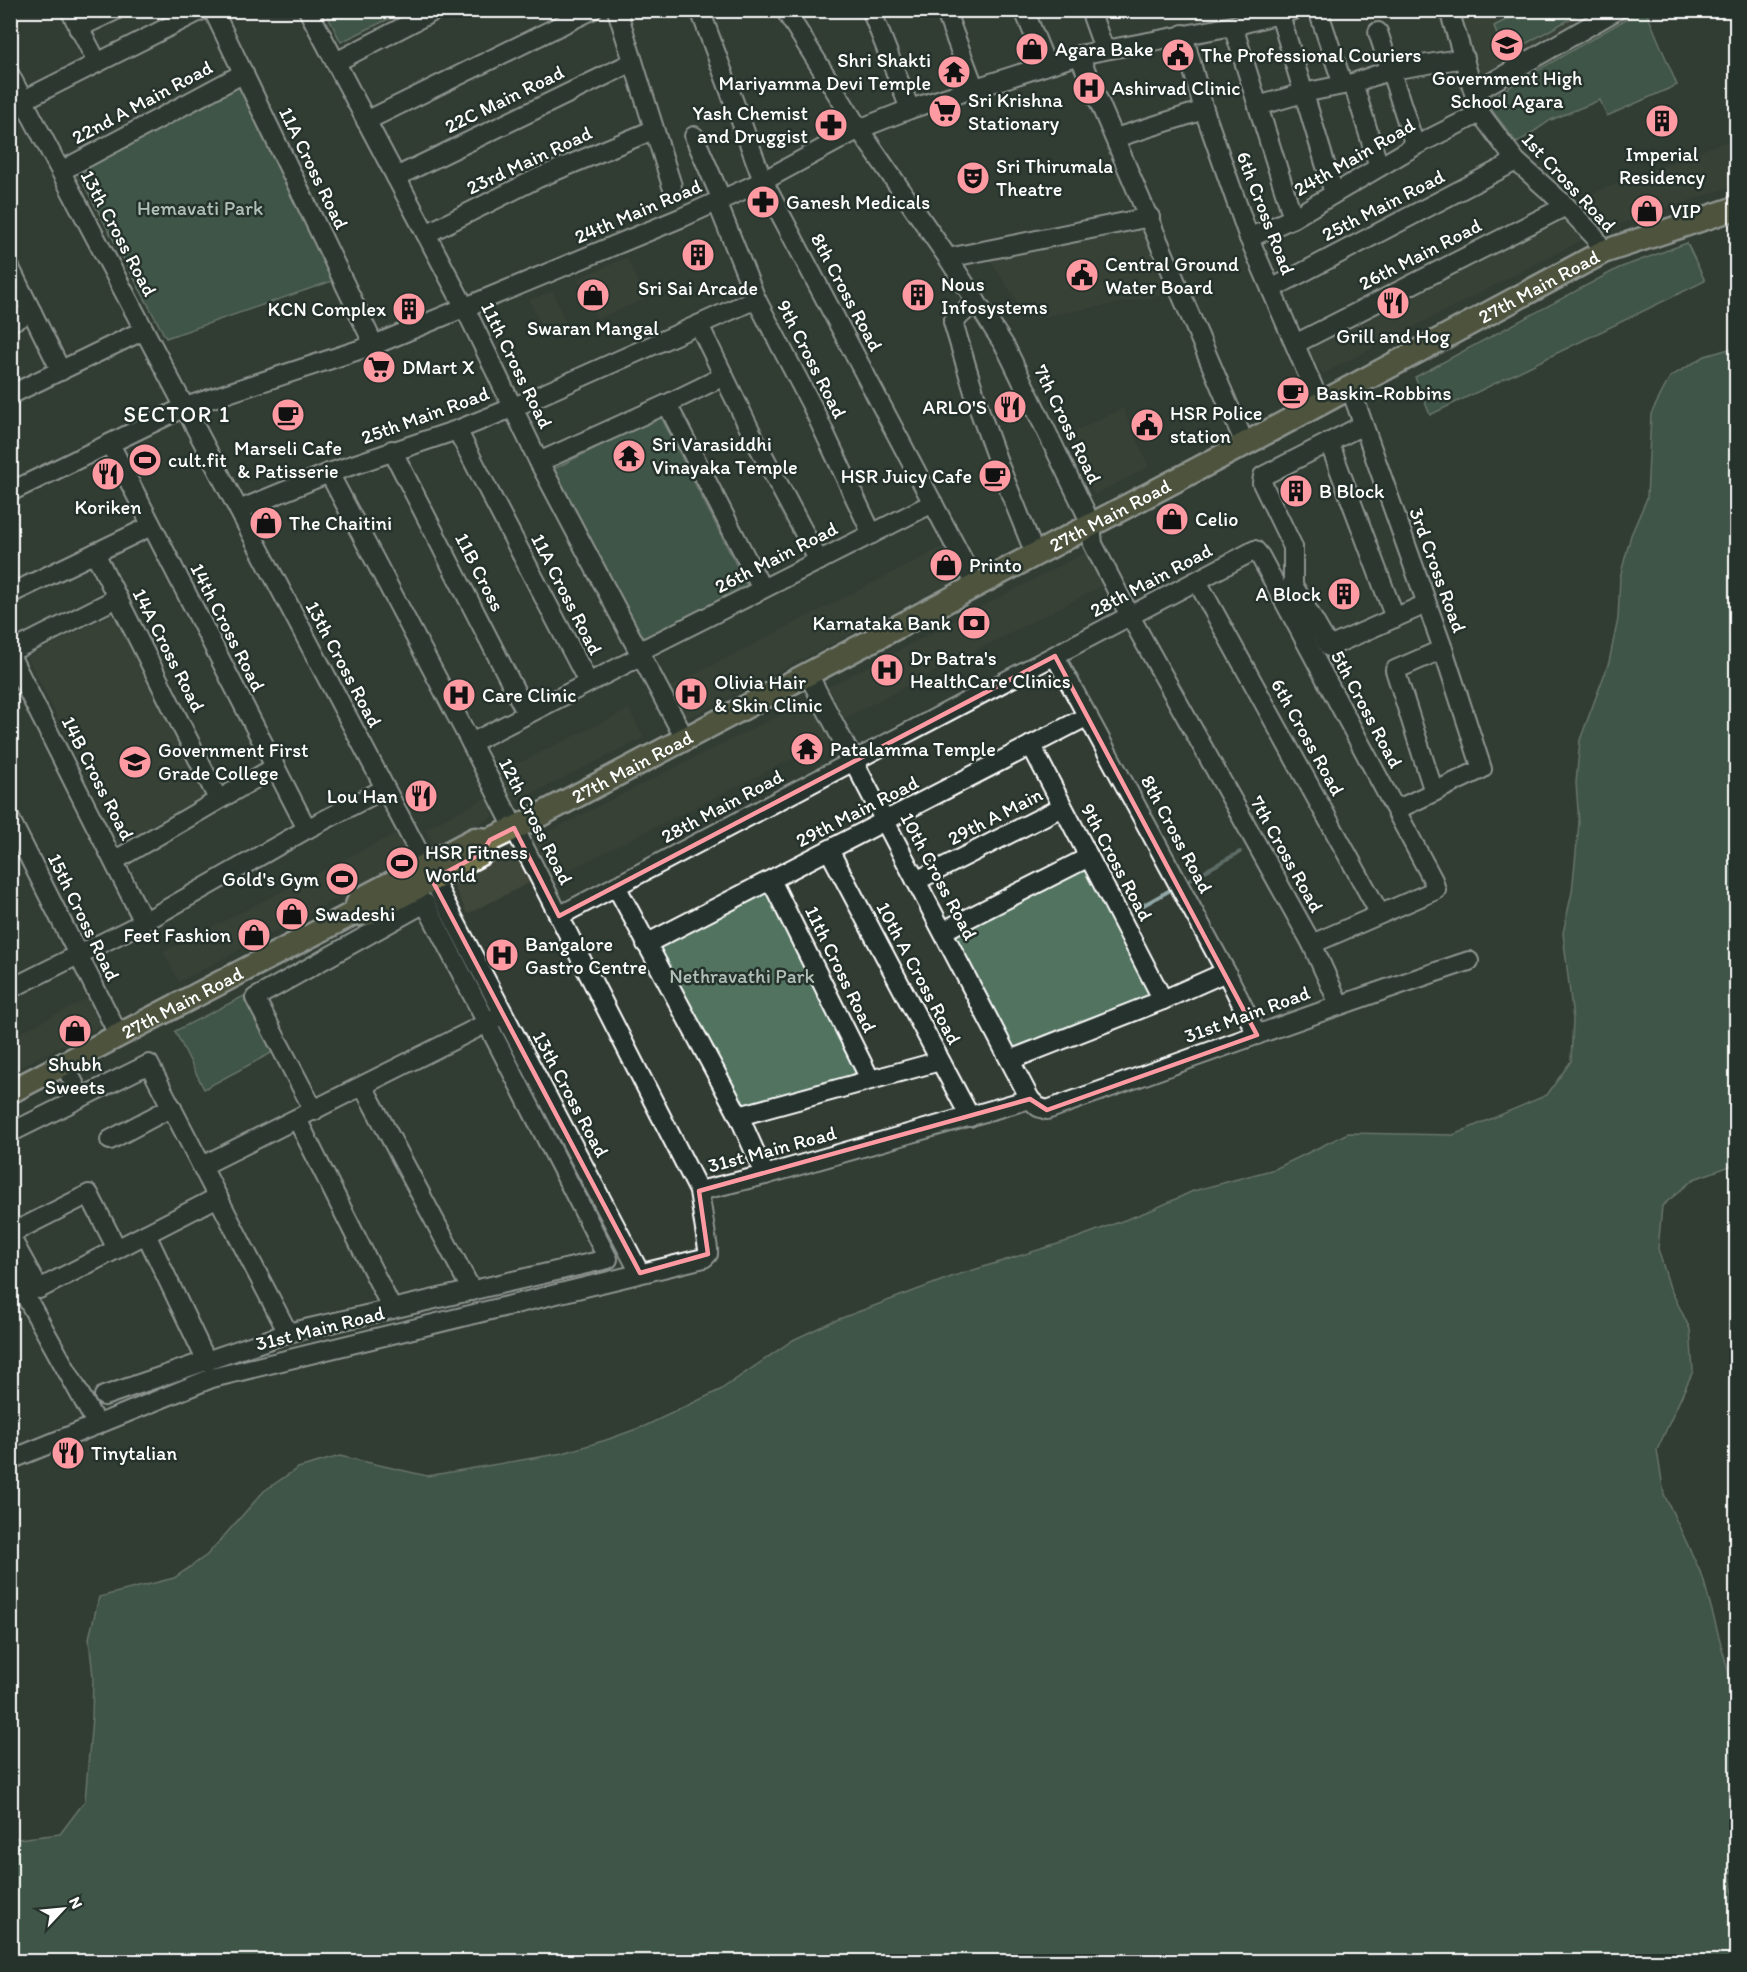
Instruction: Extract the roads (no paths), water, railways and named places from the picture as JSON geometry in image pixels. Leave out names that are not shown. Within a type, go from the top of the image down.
[{"type":"main road","name":"27th Main Road","points":[[10,1092],[354,913],[359,900],[428,873],[475,839],[489,840],[685,740],[1603,252],[1737,208]]},
{"type":"street","points":[[69,10],[97,62]]},
{"type":"street","points":[[78,28],[116,10]]},
{"type":"street","points":[[17,104],[202,10]]},
{"type":"street","name":"11A Cross Road","points":[[213,10],[374,345]]},
{"type":"street","name":"11th Cross Road","points":[[308,10],[465,308],[539,462],[685,740]]},
{"type":"street","points":[[336,62],[436,10]]},
{"type":"street","points":[[366,121],[592,10]]},
{"type":"street","points":[[616,10],[672,186]]},
{"type":"street","name":"8th Cross Road","points":[[700,10],[763,181],[976,585]]},
{"type":"street","name":"7th Cross Road","points":[[785,10],[859,129],[948,258],[1006,348],[1091,525],[1093,544],[1130,616],[1312,944],[1339,1004]]},
{"type":"street","points":[[870,10],[910,109]]},
{"type":"street","points":[[945,10],[975,87]]},
{"type":"street","points":[[1024,10],[1046,64]]},
{"type":"street","points":[[1090,10],[1104,49]]},
{"type":"street","points":[[1318,10],[1379,167]]},
{"type":"street","name":"1st Cross Road","points":[[1449,10],[1480,113],[1516,161],[1566,206],[1595,237],[1603,252]]},
{"type":"street","points":[[1474,92],[1617,10]]},
{"type":"street","points":[[1287,13],[1303,93],[1334,193]]},
{"type":"street","name":"24th Main Road","points":[[10,492],[185,408],[374,345],[719,201],[763,181],[859,129],[910,109],[1079,55],[1233,26],[1287,13]]},
{"type":"street","points":[[1233,26],[1293,218]]},
{"type":"street","points":[[1378,32],[1415,146]]},
{"type":"street","name":"6th Cross Road","points":[[1183,34],[1204,110],[1250,238],[1320,403]]},
{"type":"street","points":[[1079,55],[1245,444]]},
{"type":"street","points":[[1258,105],[1348,84],[1391,70],[1464,58]]},
{"type":"street","name":"22C Main Road","points":[[396,177],[633,62]]},
{"type":"street","name":"22nd A Main Road","points":[[61,171],[244,73]]},
{"type":"street","name":"13th Cross Road","points":[[10,75],[17,104],[61,171],[640,1273]]},
{"type":"street","points":[[1115,138],[1204,110]]},
{"type":"street","name":"24th Main Road","points":[[1250,238],[1293,218],[1415,146],[1480,113]]},
{"type":"street","name":"23rd Main Road","points":[[426,234],[538,178],[653,130]]},
{"type":"street","name":"9th Cross Road","points":[[694,136],[756,299],[812,406],[872,534]]},
{"type":"street","name":"25th Main Road","points":[[1270,288],[1516,161]]},
{"type":"street","name":"26th Main Road","points":[[1295,344],[1566,206]]},
{"type":"street","points":[[948,258],[1150,217]]},
{"type":"street","points":[[10,268],[61,371]]},
{"type":"street","name":"25th Main Road","points":[[239,510],[329,473],[457,430],[512,408],[756,299]]},
{"type":"street","points":[[976,301],[952,322],[995,455],[1035,554]]},
{"type":"street","points":[[10,322],[32,312]]},
{"type":"street","points":[[699,325],[819,561]]},
{"type":"street","points":[[10,395],[144,330]]},
{"type":"street","points":[[539,462],[724,376]]},
{"type":"street","name":"3rd Cross Road","points":[[1350,387],[1443,649],[1482,769],[1434,792]]},
{"type":"street","points":[[667,404],[762,589]]},
{"type":"street","points":[[1363,425],[1263,476],[1262,479],[1293,547],[1293,585],[1329,647],[1426,604]]},
{"type":"street","name":"11A Cross Road","points":[[457,430],[588,682]]},
{"type":"street","points":[[1329,442],[1395,618]]},
{"type":"street","name":"14th Cross Road","points":[[110,444],[308,829]]},
{"type":"street","name":"11B Cross","points":[[392,450],[527,714]]},
{"type":"street","name":"12th Cross Road","points":[[329,473],[471,743],[699,1191]]},
{"type":"street","name":"26th Main Road","points":[[471,743],[762,589],[933,503]]},
{"type":"street","points":[[10,594],[151,526]]},
{"type":"street","name":"28th Main Road","points":[[559,916],[1255,550]]},
{"type":"street","name":"5th Cross Road","points":[[1255,550],[1433,880],[1436,890],[1380,914]]},
{"type":"street","name":"14A Cross Road","points":[[95,553],[218,799]]},
{"type":"street","name":"6th Cross Road","points":[[1197,581],[1380,914]]},
{"type":"street","points":[[10,654],[117,598]]},
{"type":"street","points":[[1396,810],[1434,792],[1395,670],[1443,649]]},
{"type":"street","name":"14B Cross Road","points":[[10,654],[144,922]]},
{"type":"street","name":"8th Cross Road","points":[[1055,656],[1226,972],[1257,1035]]},
{"type":"street","name":"10th Cross Road","points":[[808,674],[1030,1099]]},
{"type":"street","name":"29th Main Road","points":[[646,944],[1088,716]]},
{"type":"street","name":"9th Cross Road","points":[[1031,745],[1163,1000]]},
{"type":"street","points":[[114,861],[275,767]]},
{"type":"street","points":[[13,983],[144,922],[308,829],[384,789]]},
{"type":"street","name":"29th A Main","points":[[916,881],[1062,807]]},
{"type":"street","name":"15th Cross Road","points":[[10,819],[119,1036]]},
{"type":"street","name":"10th A Cross Road","points":[[829,850],[970,1117]]},
{"type":"street","points":[[943,931],[1089,857]]},
{"type":"street","name":"11th Cross Road","points":[[771,880],[870,1079]]},
{"type":"street","points":[[616,886],[739,1116],[765,1175]]},
{"type":"street","points":[[104,1396],[288,1333],[608,1259],[425,903],[255,998],[314,1111]]},
{"type":"street","points":[[1312,944],[1380,914]]},
{"type":"street","name":"31st Main Road","points":[[10,1460],[212,1378],[704,1258],[708,1254],[699,1191],[765,1175],[1030,1099],[1038,1107],[1047,1110],[1339,1004],[1469,961]]},
{"type":"street","points":[[1010,1060],[1163,1000],[1226,972]]},
{"type":"street","points":[[202,1166],[503,1014]]},
{"type":"street","points":[[739,1116],[940,1061]]},
{"type":"street","points":[[64,1064],[81,1097]]},
{"type":"street","points":[[10,1133],[150,1064],[288,1333]]},
{"type":"street","points":[[363,1086],[472,1291]]},
{"type":"street","points":[[110,1140],[172,1107]]},
{"type":"street","points":[[297,1119],[392,1309]]},
{"type":"street","points":[[117,1249],[88,1194],[10,1235],[39,1289],[117,1249],[218,1197]]},
{"type":"street","points":[[146,1234],[207,1362]]},
{"type":"street","points":[[10,1268],[97,1425]]},
{"type":"waterway","points":[[1183,883],[1240,852]]},
{"type":"waterway","points":[[1133,911],[1174,888]]},
{"type":"place","name":"Government High School Agara","points":[[1507,45]]},
{"type":"place","name":"Agara Bake","points":[[1032,49]]},
{"type":"place","name":"The Professional Couriers","points":[[1178,55]]},
{"type":"place","name":"Shri Shakti Mariyamma Devi Temple","points":[[954,72]]},
{"type":"place","name":"Ashirvad Clinic","points":[[1089,88]]},
{"type":"place","name":"Sri Krishna Stationary","points":[[945,111]]},
{"type":"place","name":"Imperial Residency","points":[[1662,121]]},
{"type":"place","name":"Yash Chemist and Druggist","points":[[831,125]]},
{"type":"place","name":"Sri Thirumala Theatre","points":[[973,178]]},
{"type":"place","name":"Ganesh Medicals","points":[[763,202]]},
{"type":"place","name":"VIP","points":[[1647,211]]},
{"type":"place","name":"Sri Sai Arcade","points":[[698,255]]},
{"type":"place","name":"Central Ground Water Board","points":[[1082,275]]},
{"type":"place","name":"Swaran Mangal","points":[[593,295]]},
{"type":"place","name":"Nous Infosystems","points":[[918,295]]},
{"type":"place","name":"Grill and Hog","points":[[1393,303]]},
{"type":"place","name":"KCN Complex","points":[[409,309]]},
{"type":"place","name":"DMart X","points":[[379,367]]},
{"type":"place","name":"Baskin-Robbins","points":[[1293,393]]},
{"type":"place","name":"ARLO'S","points":[[1010,407]]},
{"type":"place","name":"Marseli Cafe & Patisserie","points":[[288,415]]},
{"type":"place","name":"HSR Police station","points":[[1147,425]]},
{"type":"place","name":"Sri Varasiddhi Vinayaka Temple","points":[[629,456]]},
{"type":"place","name":"cult.fit","points":[[145,460]]},
{"type":"place","name":"Koriken","points":[[108,474]]},
{"type":"place","name":"HSR Juicy Cafe","points":[[995,476]]},
{"type":"place","name":"B Block","points":[[1296,491]]},
{"type":"place","name":"Celio","points":[[1172,519]]},
{"type":"place","name":"The Chaitini","points":[[266,523]]},
{"type":"place","name":"Printo","points":[[946,565]]},
{"type":"place","name":"A Block","points":[[1344,594]]},
{"type":"place","name":"Karnataka Bank","points":[[974,623]]},
{"type":"place","name":"Dr Batra's HealthCare Clinics","points":[[887,670]]},
{"type":"place","name":"Olivia Hair & Skin Clinic","points":[[691,694]]},
{"type":"place","name":"Care Clinic","points":[[459,695]]},
{"type":"place","name":"Patalamma Temple","points":[[807,749]]},
{"type":"place","name":"Government First Grade College","points":[[135,762]]},
{"type":"place","name":"Lou Han","points":[[421,796]]},
{"type":"place","name":"HSR Fitness World","points":[[402,863]]},
{"type":"place","name":"Gold's Gym","points":[[342,879]]},
{"type":"place","name":"Swadeshi","points":[[292,914]]},
{"type":"place","name":"Feet Fashion","points":[[254,935]]},
{"type":"place","name":"Bangalore Gastro Centre","points":[[502,955]]},
{"type":"place","name":"Shubh Sweets","points":[[75,1031]]},
{"type":"place","name":"Tinytalian","points":[[68,1453]]},
{"type":"district","name":"SECTOR 1","points":[[177,414]]},
{"type":"park label","name":"Hemavati Park","points":[[200,208]]},
{"type":"park label","name":"Nethravathi Park","points":[[742,976]]}]
